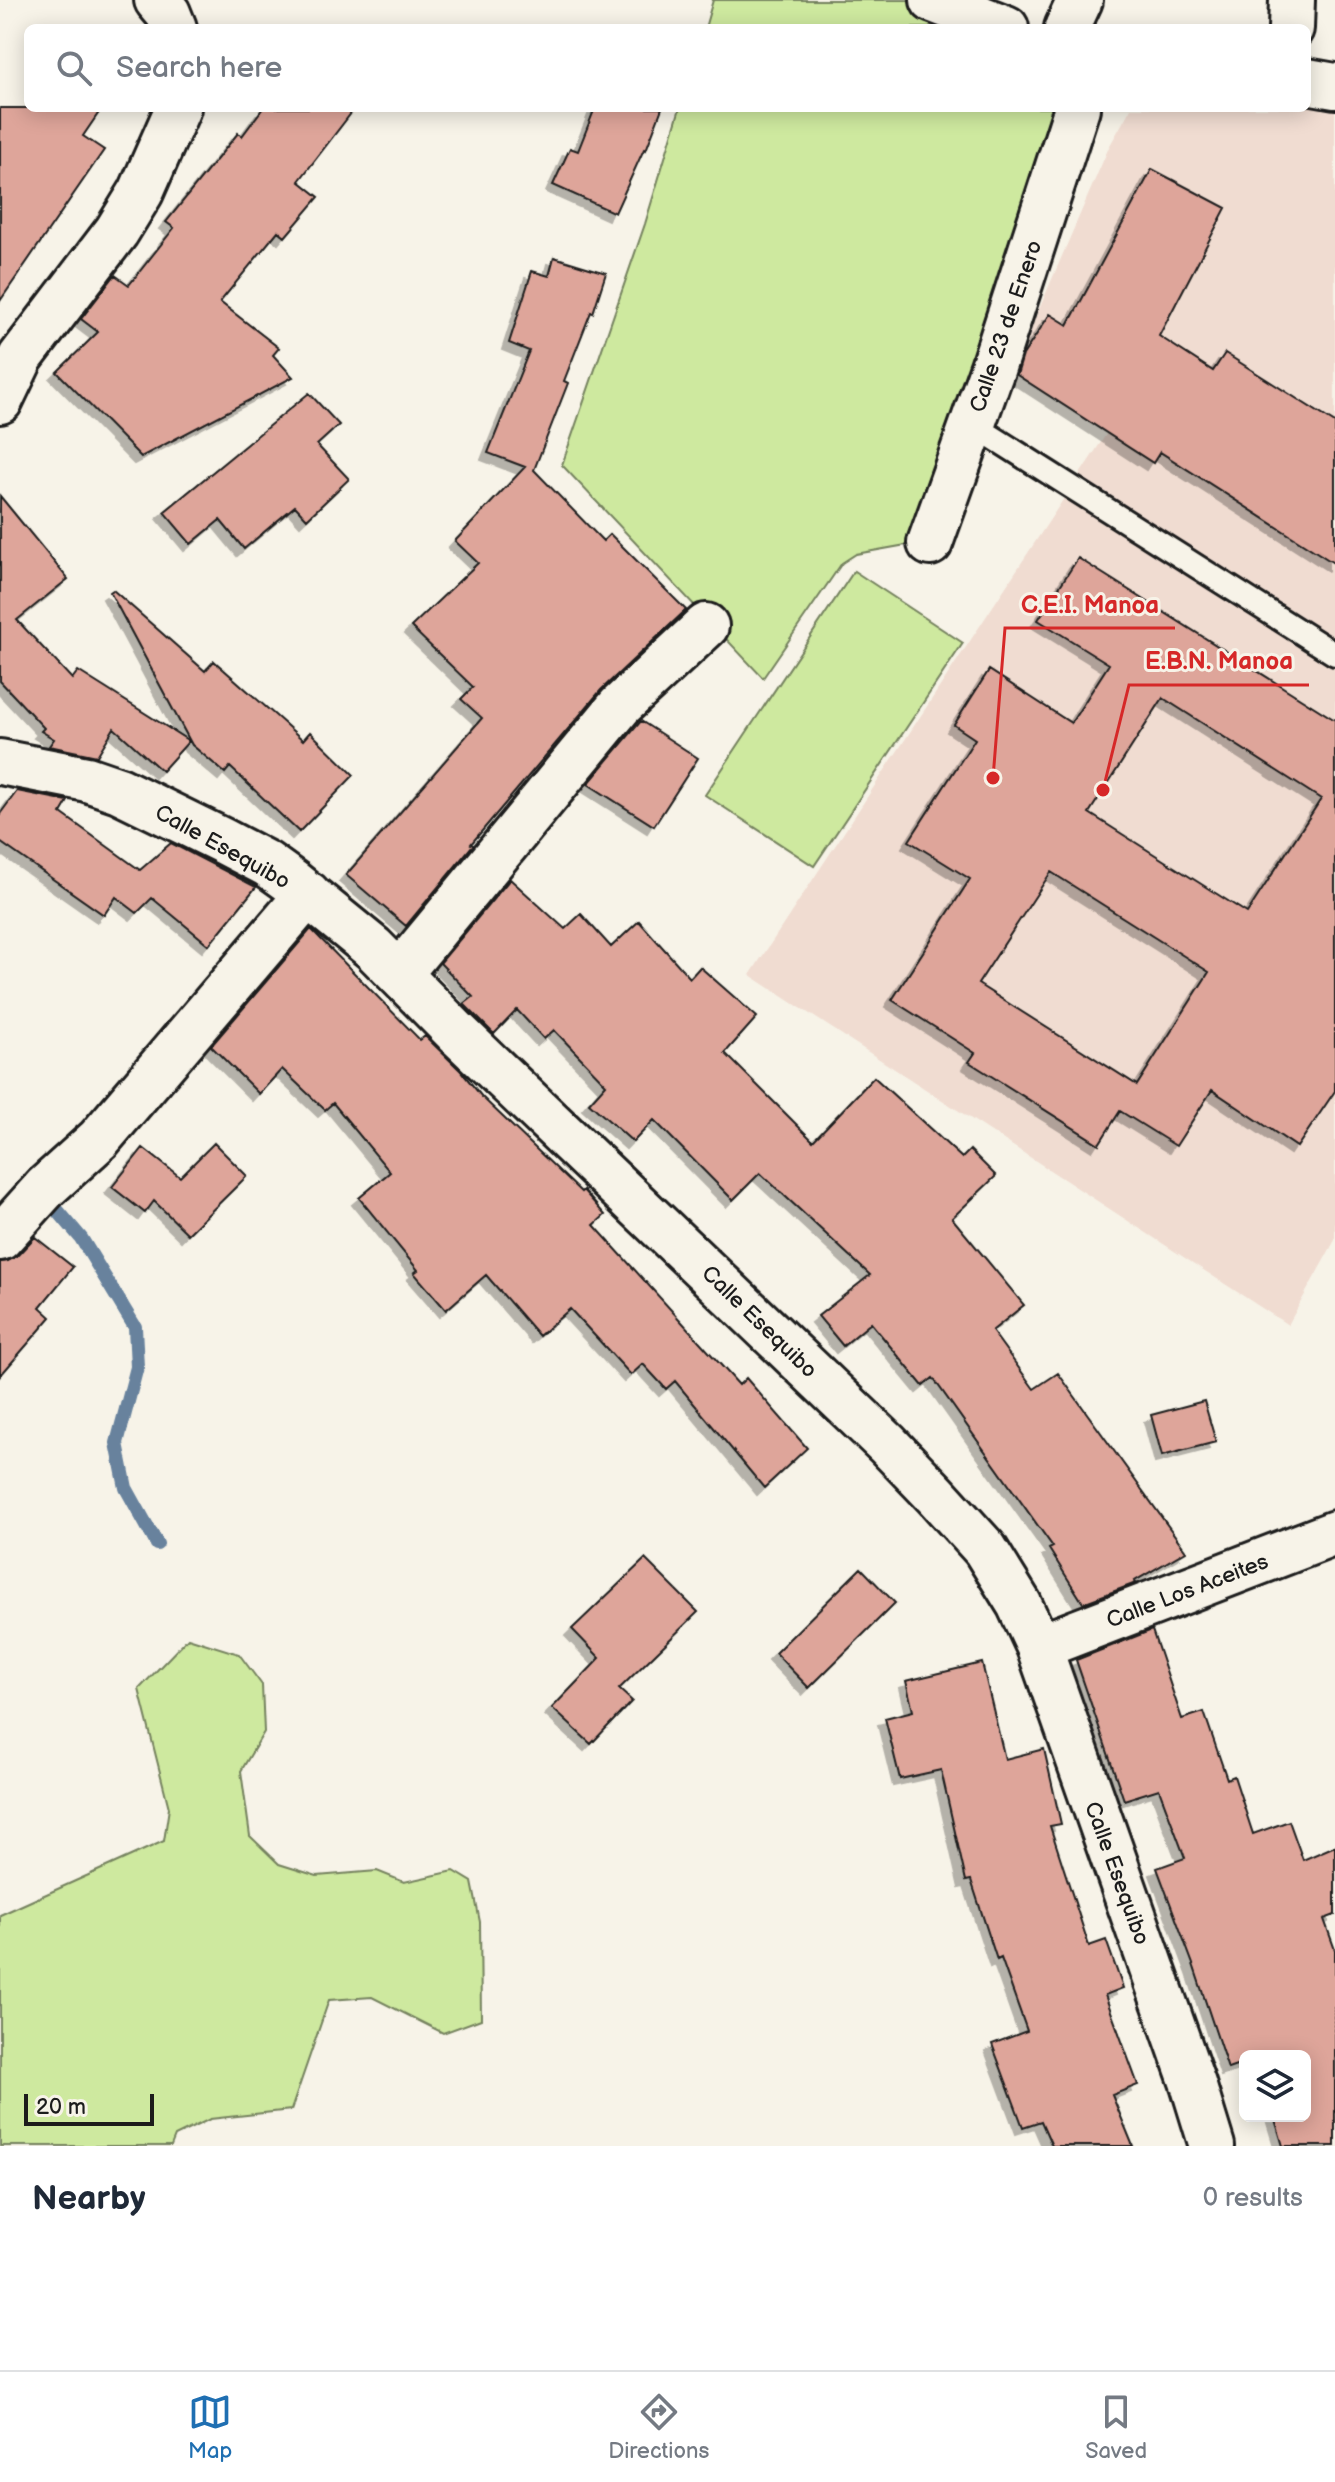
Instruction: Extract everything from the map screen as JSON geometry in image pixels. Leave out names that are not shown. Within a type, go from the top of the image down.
[{"type":"street","points":[[157,0],[172,24]]},
{"type":"street","points":[[933,0],[996,24]]},
{"type":"street","points":[[1069,24],[1080,0]]},
{"type":"street","points":[[1291,24],[1292,0]]},
{"type":"street","points":[[1311,82],[1335,86]]},
{"type":"street","points":[[0,401],[21,357],[117,231],[141,192],[176,112]]},
{"type":"street","name":"Calle 23 de Enero","points":[[930,543],[1076,112]]},
{"type":"street","points":[[399,974],[620,706],[706,626]]},
{"type":"street","name":"Calle Esequibo","points":[[0,762],[87,779],[119,790],[267,864],[308,894],[373,948],[523,1097],[887,1444],[985,1549],[1019,1604],[1039,1647],[1212,2146]]},
{"type":"street","points":[[0,1238],[46,1187],[99,1139],[308,894]]},
{"type":"street","name":"Calle Los Aceites","points":[[1039,1647],[1335,1533]]},
{"type":"lane","points":[[972,424],[1335,654]]},
{"type":"shaded area","points":[[1311,96],[1335,103],[1335,1240],[1288,1325],[750,975],[1107,433],[1012,372],[1109,147],[1129,112],[1311,112]]},
{"type":"green space","points":[[713,0],[927,0],[990,24],[706,24]]},
{"type":"green space","points":[[679,112],[1074,112],[928,541],[856,554],[842,563],[763,678],[562,465],[645,224]]},
{"type":"green space","points":[[854,571],[963,643],[814,866],[705,795]]},
{"type":"green space","points":[[188,1638],[239,1654],[262,1685],[264,1732],[241,1771],[250,1836],[279,1864],[317,1876],[377,1871],[404,1882],[454,1871],[472,1882],[480,1922],[481,2019],[443,2033],[372,1997],[329,2000],[291,2110],[210,2119],[175,2136],[171,2146],[0,2146],[0,1915],[164,1841],[169,1808],[139,1689]]},
{"type":"building","points":[[0,108],[24,108],[24,112],[99,112],[83,136],[104,150],[0,301]]},
{"type":"building","points":[[260,112],[352,112],[299,181],[319,197],[285,237],[278,231],[220,302],[279,348],[273,355],[293,377],[141,457],[57,372],[98,332],[81,319],[115,275],[129,285],[174,228],[166,222],[238,133],[242,136]]},
{"type":"building","points":[[593,112],[660,112],[646,150],[615,213],[553,185],[570,148],[578,151]]},
{"type":"building","points":[[1152,169],[1226,208],[1159,336],[1213,371],[1225,353],[1335,423],[1335,564],[1160,452],[1153,463],[1017,375],[1023,355],[1050,314],[1068,325]]},
{"type":"building","points":[[554,257],[606,273],[534,470],[603,541],[610,534],[686,610],[601,690],[406,926],[346,875],[482,718],[461,699],[473,687],[411,627],[478,563],[455,541],[525,467],[488,453],[529,351],[509,343],[532,271],[549,276]]},
{"type":"building","points":[[309,393],[339,425],[317,445],[349,479],[307,519],[295,506],[244,549],[220,520],[191,544],[164,512]]},
{"type":"building","points":[[0,496],[68,579],[17,620],[72,679],[78,671],[189,741],[162,771],[114,728],[97,756],[49,746],[54,739],[41,731],[44,728],[0,681]]},
{"type":"building","points":[[1078,558],[1335,720],[1335,1091],[1297,1147],[1212,1090],[1176,1146],[1120,1111],[1099,1144],[969,1062],[975,1053],[892,1000],[970,879],[909,841],[975,739],[954,725],[989,670],[1071,723],[1109,664],[1038,620]],"holes":[[[1163,698],[1321,799],[1247,913],[1089,813]],[[1051,872],[1209,972],[1137,1085],[978,984]]]},
{"type":"building","points":[[113,590],[205,671],[214,661],[303,740],[310,732],[354,775],[299,832],[230,767],[225,773],[192,745],[110,592]]},
{"type":"building","points":[[641,721],[698,758],[654,826],[588,784]]},
{"type":"building","points":[[17,791],[68,801],[61,813],[140,870],[171,843],[256,887],[209,945],[152,898],[137,913],[116,897],[104,915],[0,842],[0,814]]},
{"type":"building","points":[[510,879],[565,929],[581,914],[611,947],[639,921],[690,978],[700,967],[757,1017],[725,1053],[813,1141],[874,1077],[962,1158],[970,1150],[996,1176],[952,1218],[1024,1305],[992,1331],[1034,1389],[1058,1373],[1186,1551],[1136,1583],[1083,1603],[1049,1549],[1053,1547],[933,1378],[923,1386],[871,1323],[843,1346],[818,1316],[870,1275],[760,1173],[733,1200],[654,1120],[633,1142],[589,1103],[606,1084],[554,1030],[544,1039],[517,1010],[494,1034],[464,1004],[473,997],[440,963]]},
{"type":"building","points":[[311,929],[420,1040],[425,1036],[461,1071],[482,1097],[581,1192],[583,1190],[605,1215],[594,1225],[739,1385],[746,1378],[807,1448],[764,1488],[675,1381],[666,1389],[643,1364],[631,1375],[570,1309],[539,1336],[486,1275],[446,1310],[414,1273],[418,1270],[359,1198],[390,1172],[333,1103],[325,1110],[282,1069],[259,1094],[211,1046]]},
{"type":"building","points":[[214,1143],[247,1176],[188,1234],[154,1201],[145,1213],[112,1187],[143,1148],[180,1177]]},
{"type":"building","points":[[35,1237],[73,1267],[40,1307],[51,1317],[0,1376],[0,1262],[18,1255]]},
{"type":"building","points":[[1204,1401],[1216,1442],[1162,1456],[1151,1415]]},
{"type":"building","points":[[645,1559],[698,1612],[619,1689],[632,1701],[591,1744],[552,1708],[600,1658],[572,1629]]},
{"type":"building","points":[[861,1568],[895,1603],[809,1688],[775,1653]]},
{"type":"building","points":[[1152,1630],[1182,1719],[1204,1712],[1227,1779],[1234,1776],[1253,1834],[1289,1821],[1303,1860],[1335,1846],[1335,1915],[1324,1919],[1335,1950],[1335,2146],[1283,2146],[1276,2122],[1311,2122],[1311,2050],[1239,2050],[1239,2065],[1228,2069],[1157,1868],[1185,1858],[1159,1789],[1124,1800],[1076,1660]]},
{"type":"building","points":[[982,1663],[1005,1759],[1044,1749],[1061,1824],[1050,1826],[1089,1946],[1106,1940],[1123,1988],[1105,1995],[1138,2085],[1112,2095],[1133,2146],[1052,2146],[1041,2121],[1023,2127],[992,2044],[1027,2031],[1001,1958],[997,1960],[971,1880],[966,1881],[941,1770],[900,1779],[885,1718],[913,1711],[906,1681]]},
{"type":"waterway","points":[[53,1205],[81,1238],[135,1327],[137,1367],[117,1443],[126,1488],[157,1544]]},
{"type":"place","name":"C.E.I. Manoa","points":[[993,778]]},
{"type":"place","name":"E.B.N. Manoa","points":[[1103,790]]}]
